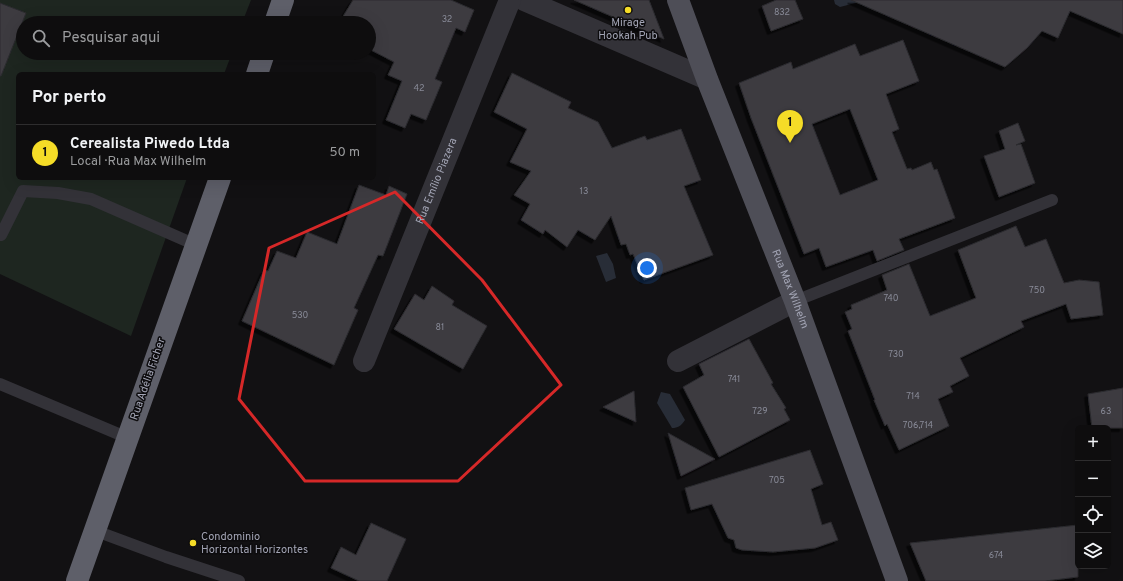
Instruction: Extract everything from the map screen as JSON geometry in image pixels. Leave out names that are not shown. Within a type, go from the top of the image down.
[{"type":"highway","points":[[277,16],[283,0]]},
{"type":"highway","points":[[257,72],[261,60]]},
{"type":"highway","name":"Rua Adélia Ficher","points":[[77,581],[219,180]]},
{"type":"main road","name":"Rua Max Wilhelm","points":[[678,0],[707,79],[795,301],[897,581]]},
{"type":"street","name":"Rua Emílio Piazera","points":[[364,361],[510,0]]},
{"type":"street","points":[[524,0],[707,79]]},
{"type":"street","points":[[678,361],[795,301]]},
{"type":"lane","points":[[1,235],[23,191],[58,193],[91,199],[196,245]]},
{"type":"lane","points":[[795,301],[1052,200]]},
{"type":"lane","points":[[0,384],[128,438]]},
{"type":"lane","points":[[96,531],[166,557],[239,581]]},
{"type":"highlighted area","points":[[395,192],[482,280],[561,385],[458,481],[305,481],[239,399],[269,248]]},
{"type":"shaded area","points":[[0,0],[251,0],[245,16],[16,16],[16,60],[229,60],[225,72],[16,72],[16,180],[186,180],[131,336],[0,274]]},
{"type":"shaded area","points":[[834,0],[867,0],[840,7],[835,4]]},
{"type":"shaded area","points":[[607,253],[613,264],[616,278],[606,282],[596,256]]},
{"type":"shaded area","points":[[661,392],[670,394],[685,420],[678,427],[672,428],[657,403]]},
{"type":"building","points":[[353,0],[451,0],[474,10],[465,32],[456,28],[435,79],[442,82],[426,120],[411,114],[405,128],[386,120],[402,81],[388,75],[394,62],[376,53],[376,16],[343,16]]},
{"type":"building","points":[[574,0],[649,0],[664,39]]},
{"type":"building","points":[[776,0],[795,0],[803,19],[771,31],[762,6]]},
{"type":"building","points":[[851,0],[1123,0],[1123,34],[1070,11],[1058,38],[1042,31],[1027,48],[1005,67]]},
{"type":"building","points":[[0,3],[26,13],[25,16],[16,16],[16,38],[0,76]]},
{"type":"building","points":[[903,40],[919,81],[886,94],[899,129],[892,132],[907,169],[911,168],[912,170],[931,162],[934,170],[937,169],[955,218],[899,239],[904,250],[877,261],[873,250],[826,267],[819,248],[804,254],[751,118],[739,83],[791,62],[793,69],[855,44],[860,56]],"holes":[[[850,109],[878,180],[840,195],[812,124]]]},
{"type":"building","points":[[512,73],[571,102],[568,108],[598,122],[612,148],[645,136],[647,140],[681,129],[701,180],[684,186],[713,255],[644,280],[633,254],[630,255],[626,244],[621,245],[611,216],[595,240],[578,230],[567,247],[545,230],[543,234],[521,220],[530,204],[514,195],[531,171],[510,162],[527,129],[494,112]]},
{"type":"building","points":[[1018,123],[1025,141],[1016,145],[1021,144],[1035,183],[999,197],[984,156],[1005,149],[999,131]]},
{"type":"building","points":[[359,185],[386,195],[389,186],[407,194],[383,256],[378,255],[354,308],[358,310],[334,365],[242,321],[264,270],[268,271],[277,251],[296,258],[307,232],[337,244]]},
{"type":"building","points":[[1016,226],[1025,247],[1046,239],[1064,283],[1079,280],[1099,282],[1103,315],[1071,319],[1066,304],[1021,321],[1024,327],[960,358],[969,376],[950,386],[953,392],[938,399],[949,426],[899,450],[887,424],[885,426],[874,400],[848,331],[852,329],[845,312],[852,309],[851,305],[887,290],[882,275],[909,264],[930,316],[976,298],[958,250]]},
{"type":"building","points":[[432,286],[454,301],[452,305],[487,326],[463,369],[394,329],[415,294],[424,300]]},
{"type":"building","points":[[749,339],[773,383],[771,384],[786,408],[784,409],[790,420],[719,457],[683,387],[704,375],[699,364]]},
{"type":"building","points":[[1123,388],[1123,428],[1111,428],[1111,425],[1092,425],[1088,394]]},
{"type":"building","points":[[634,391],[636,422],[603,407]]},
{"type":"building","points":[[668,433],[715,459],[681,476]]},
{"type":"building","points":[[810,450],[823,484],[811,489],[822,525],[831,522],[838,540],[815,548],[773,552],[742,550],[736,548],[734,540],[728,538],[712,504],[691,510],[685,488]]},
{"type":"building","points":[[371,523],[406,539],[387,581],[359,581],[331,568],[341,547],[356,555]]},
{"type":"building","points":[[1075,525],[1075,569],[1078,569],[1078,577],[1045,581],[926,581],[910,543]]},
{"type":"place","name":"Mirage Hookah Pub","points":[[628,10]]},
{"type":"place","name":"Cerealista Piwedo Ltda","points":[[790,143]]},
{"type":"place","name":"Condominio Horizontal Horizontes","points":[[193,543]]}]
